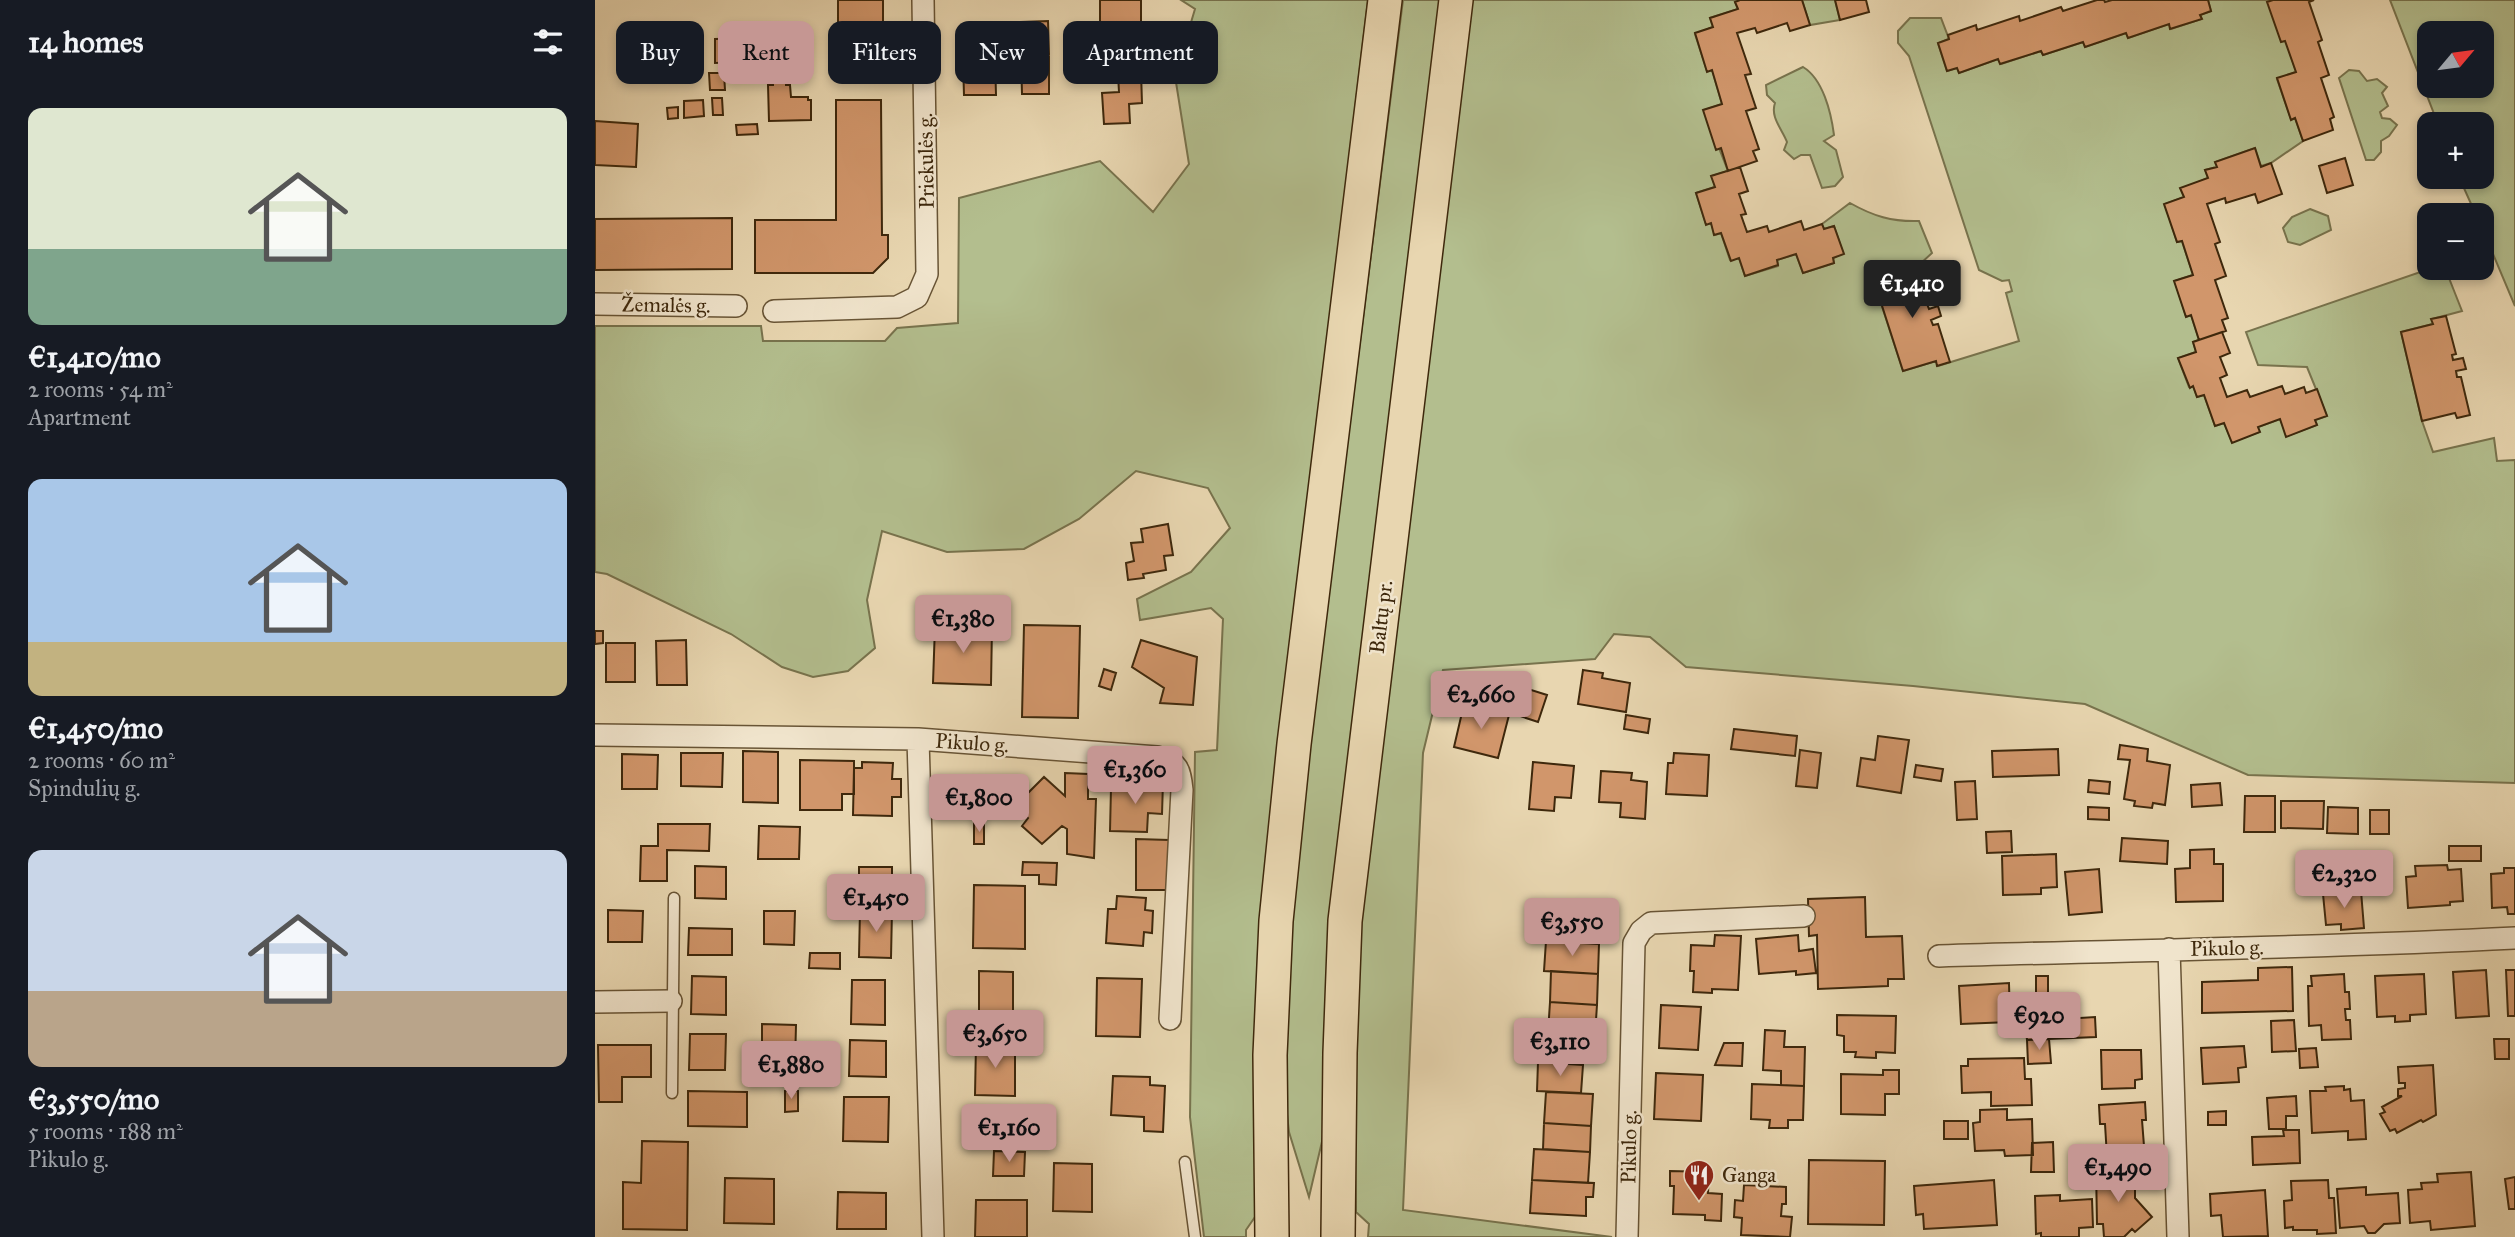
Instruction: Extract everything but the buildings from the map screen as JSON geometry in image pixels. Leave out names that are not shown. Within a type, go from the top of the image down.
[{"type":"main road","points":[[1272,1233],[1271,1055],[1276,920],[1296,731],[1385,0]]},
{"type":"main road","name":"Baltų pr.","points":[[1338,1234],[1339,1053],[1345,921],[1456,0]]},
{"type":"street","name":"Priekulės g.","points":[[774,311],[897,307],[917,298],[927,274],[923,0]]},
{"type":"street","name":"Žemalės g.","points":[[595,304],[736,306]]},
{"type":"street","name":"Pikulo g.","points":[[595,735],[918,739],[1170,760],[1180,772],[1182,790],[1170,1018]]},
{"type":"street","points":[[918,739],[933,1237]]},
{"type":"street","name":"Pikulo g.","points":[[1627,1237],[1634,943],[1641,931],[1651,923],[1804,916]]},
{"type":"street","name":"Pikulo g.","points":[[1938,956],[2169,948],[2364,946],[2515,938]]},
{"type":"street","points":[[2169,948],[2178,1237]]},
{"type":"street","points":[[595,1002],[671,1001]]},
{"type":"lane","points":[[672,1093],[674,898]]},
{"type":"lane","points":[[1185,1162],[1195,1237]]},
{"type":"green space","points":[[1181,0],[1368,0],[1269,831],[1258,954],[1254,1066],[1257,1214],[1246,1230],[1246,1237],[1204,1237],[1190,1117],[1195,752],[1217,750],[1223,619],[1211,608],[1140,620],[1137,599],[1191,572],[1230,528],[1208,488],[1136,471],[1079,519],[1024,549],[947,552],[882,531],[867,600],[875,648],[848,671],[813,677],[782,667],[731,634],[607,574],[595,572],[595,326],[761,326],[763,341],[885,341],[897,328],[958,323],[959,198],[1100,161],[1153,212],[1189,164],[1176,84],[1218,84],[1218,21],[1191,21],[1195,9]]},
{"type":"green space","points":[[1403,0],[1442,0],[1324,1133],[1309,1197],[1289,1132],[1287,1114],[1285,1044],[1289,956],[1307,763]]},
{"type":"green space","points":[[1472,0],[1740,0],[1735,2],[1738,9],[1710,18],[1713,27],[1695,34],[1707,71],[1712,70],[1722,104],[1704,110],[1728,171],[1712,176],[1715,187],[1696,193],[1706,224],[1711,223],[1715,235],[1721,233],[1730,260],[1739,258],[1745,276],[1778,266],[1777,260],[1796,254],[1803,273],[1834,263],[1833,258],[1843,253],[1834,226],[1824,229],[1822,224],[1850,203],[1883,217],[1919,221],[1932,253],[1919,265],[1905,270],[1907,274],[1875,285],[1903,371],[1936,361],[1938,366],[2019,341],[2006,293],[2012,291],[2009,280],[2002,281],[1979,270],[1909,56],[1898,43],[1898,31],[1910,18],[1941,18],[1949,39],[1938,43],[1947,71],[1957,68],[1959,73],[1998,59],[2001,64],[2041,51],[2043,55],[2083,42],[2085,47],[2126,33],[2128,38],[2169,24],[2171,29],[2201,19],[2200,15],[2211,11],[2208,0],[2273,0],[2296,72],[2277,79],[2291,119],[2295,118],[2303,141],[2271,163],[2261,166],[2255,148],[2215,162],[2217,167],[2205,170],[2208,178],[2181,189],[2184,197],[2165,204],[2177,242],[2182,241],[2193,275],[2175,281],[2186,317],[2191,315],[2199,340],[2193,342],[2196,352],[2178,358],[2189,387],[2193,386],[2197,397],[2204,395],[2215,426],[2224,423],[2232,442],[2259,432],[2258,427],[2280,419],[2287,436],[2317,425],[2315,420],[2327,416],[2307,367],[2258,365],[2246,332],[2417,273],[2417,280],[2450,280],[2462,311],[2432,319],[2433,324],[2401,332],[2422,421],[2433,452],[2494,438],[2497,461],[2515,460],[2515,783],[2248,775],[2085,704],[1686,667],[1650,637],[1614,634],[1595,659],[1443,670],[1423,753],[1403,1210],[1612,1237],[1368,1237],[1369,1224],[1356,1212],[1354,1071],[1358,939]]},
{"type":"green space","points":[[1802,0],[1835,0],[1840,20],[1810,25]]},
{"type":"green space","points":[[2390,0],[2515,0],[2515,306],[2494,256],[2494,203],[2471,203],[2464,189],[2494,189],[2494,112],[2433,112],[2428,98],[2494,98],[2494,21],[2417,21],[2417,70]]},
{"type":"green space","points":[[1803,67],[1816,79],[1831,116],[1834,135],[1824,141],[1836,150],[1843,177],[1835,186],[1822,188],[1810,155],[1801,155],[1794,159],[1784,150],[1787,142],[1775,118],[1775,103],[1767,95],[1766,85]]},
{"type":"green space","points":[[2349,70],[2359,71],[2367,81],[2377,79],[2387,87],[2382,93],[2388,106],[2380,112],[2382,118],[2390,119],[2397,125],[2389,136],[2381,141],[2381,152],[2374,160],[2366,160],[2339,78]]},
{"type":"green space","points":[[2310,209],[2328,216],[2331,230],[2300,245],[2288,242],[2283,228],[2292,217]]},
{"type":"place","name":"Ganga","points":[[1699,1202]]}]
